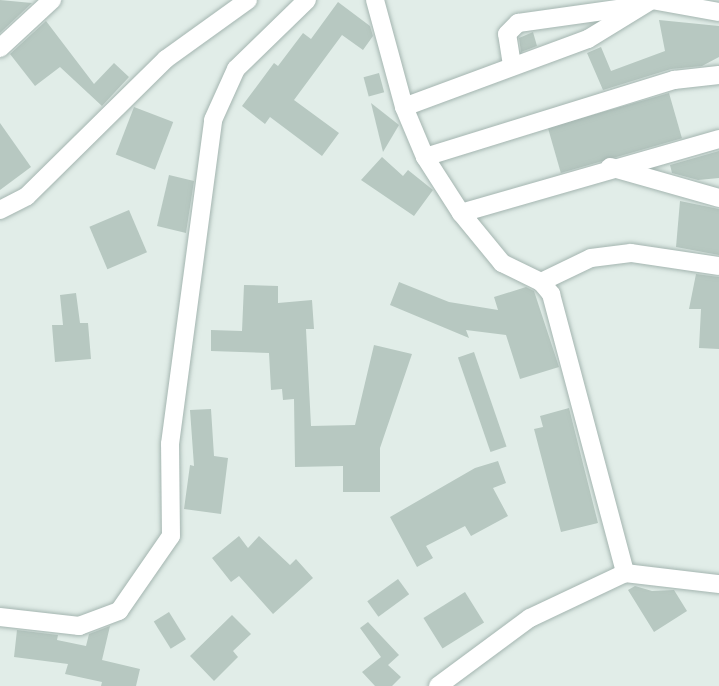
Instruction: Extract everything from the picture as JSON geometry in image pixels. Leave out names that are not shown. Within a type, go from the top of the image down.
[{"type":"street","points":[[0,48],[52,0]]},
{"type":"street","points":[[0,210],[27,196],[166,59],[248,0]]},
{"type":"street","points":[[0,617],[79,626],[119,611],[171,536],[170,444],[213,120],[236,69],[307,0]]},
{"type":"street","points":[[375,0],[405,107],[425,157],[461,213],[502,263],[541,282],[551,294],[566,337],[625,573]]},
{"type":"street","points":[[405,107],[512,65],[588,39],[649,2]]},
{"type":"street","points":[[512,65],[507,34],[518,23],[649,2],[719,12]]},
{"type":"street","points":[[425,157],[674,80],[719,75]]},
{"type":"street","points":[[461,213],[610,167],[719,139]]},
{"type":"street","points":[[610,167],[719,198]]},
{"type":"street","points":[[541,282],[591,258],[631,253],[719,266]]},
{"type":"street","points":[[438,686],[530,618],[625,573],[719,584]]},
{"type":"building","points":[[0,0],[32,3],[0,33]]},
{"type":"building","points":[[338,2],[370,26],[373,36],[363,50],[342,35],[294,100],[339,133],[322,156],[270,117],[265,124],[242,106],[274,63],[278,66],[303,33],[311,39]]},
{"type":"building","points":[[659,20],[719,26],[719,57],[702,66],[671,69],[603,90],[587,53],[601,47],[611,71],[665,51]]},
{"type":"building","points":[[46,21],[94,84],[114,63],[129,77],[102,106],[60,67],[35,86],[10,54]]},
{"type":"building","points":[[533,32],[537,46],[521,52],[519,38]]},
{"type":"building","points":[[379,73],[384,92],[369,96],[364,77]]},
{"type":"building","points":[[669,93],[682,138],[561,173],[548,128]]},
{"type":"building","points":[[371,103],[399,125],[383,152]]},
{"type":"building","points":[[134,107],[173,122],[155,170],[116,155]]},
{"type":"building","points":[[0,123],[31,167],[0,190]]},
{"type":"building","points":[[719,151],[719,178],[698,180],[672,173],[670,165]]},
{"type":"building","points":[[382,157],[403,176],[408,170],[433,190],[414,216],[361,180]]},
{"type":"building","points":[[169,175],[194,181],[186,233],[157,226]]},
{"type":"building","points":[[680,201],[719,209],[719,255],[676,247]]},
{"type":"building","points":[[129,210],[147,252],[107,269],[89,227]]},
{"type":"building","points":[[696,274],[719,277],[719,349],[699,348],[701,309],[689,309]]},
{"type":"building","points":[[399,282],[449,302],[498,310],[494,297],[526,287],[534,291],[559,367],[520,379],[506,335],[466,330],[469,338],[390,305]]},
{"type":"building","points":[[244,285],[278,286],[278,303],[312,300],[314,329],[306,329],[311,426],[355,425],[374,345],[412,354],[380,448],[380,492],[343,492],[343,466],[295,467],[294,399],[283,400],[282,389],[271,390],[269,353],[211,351],[211,330],[242,331]]},
{"type":"building","points":[[76,293],[80,323],[88,323],[91,359],[55,362],[52,325],[63,325],[60,295]]},
{"type":"building","points":[[474,352],[507,447],[490,452],[458,358]]},
{"type":"building","points":[[569,408],[598,523],[561,532],[534,429],[543,427],[540,416]]},
{"type":"building","points":[[211,409],[214,456],[228,458],[221,514],[184,509],[190,465],[194,466],[190,410]]},
{"type":"building","points":[[498,461],[506,483],[493,488],[508,516],[471,536],[465,526],[426,546],[433,558],[417,567],[390,517],[475,468]]},
{"type":"building","points":[[239,536],[248,548],[259,536],[290,565],[296,559],[313,578],[273,614],[239,576],[231,582],[212,558]]},
{"type":"building","points":[[398,579],[409,594],[378,617],[367,601]]},
{"type":"building","points":[[635,586],[652,591],[674,590],[687,611],[654,632],[628,590]]},
{"type":"building","points":[[465,592],[484,623],[443,648],[423,618]]},
{"type":"building","points":[[169,612],[186,639],[171,649],[154,622]]},
{"type":"building","points":[[232,615],[251,634],[233,651],[238,657],[214,681],[190,656]]},
{"type":"building","points":[[368,622],[399,655],[388,665],[401,677],[392,686],[375,686],[362,672],[381,657],[360,628]]},
{"type":"building","points":[[110,626],[102,660],[140,669],[136,686],[101,686],[102,682],[65,674],[68,664],[14,657],[17,630],[58,635],[57,640],[86,646],[89,634]]}]
